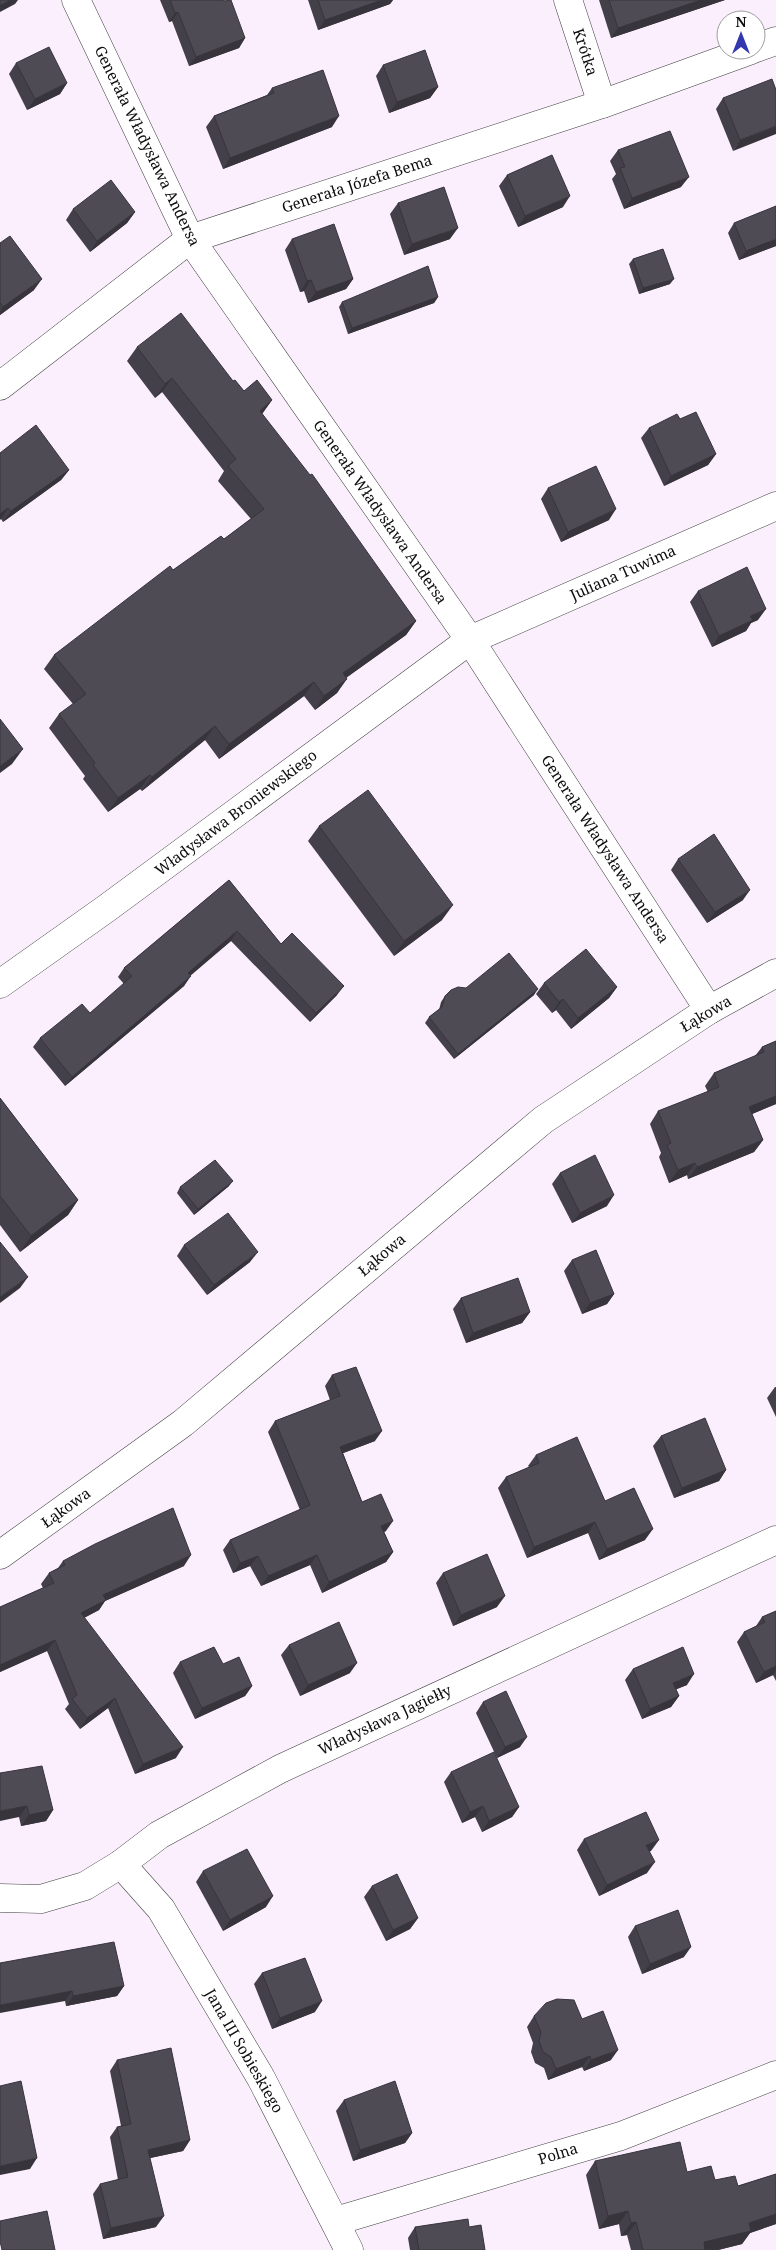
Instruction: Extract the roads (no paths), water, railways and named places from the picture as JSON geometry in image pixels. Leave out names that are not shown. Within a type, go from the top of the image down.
[{"type":"street","name":"Generała Władysława Andersa","points":[[76,0],[190,239],[470,640],[710,1010]]},
{"type":"street","name":"Krótka","points":[[568,0],[602,104]]},
{"type":"street","name":"Generała Józefa Bema","points":[[0,386],[190,239],[602,104],[723,60]]},
{"type":"street","name":"Juliana Tuwima","points":[[470,640],[776,506]]},
{"type":"street","name":"Władysława Broniewskiego","points":[[0,984],[108,908],[470,640]]},
{"type":"street","name":"Łąkowa","points":[[0,1555],[183,1423],[542,1120],[710,1010],[776,973]]},
{"type":"street","name":"Władysława Jagiełły","points":[[0,1898],[41,1899],[84,1886],[121,1864],[159,1835],[280,1769],[776,1540]]},
{"type":"street","name":"Jana III Sobieskiego","points":[[121,1864],[161,1909],[261,2078],[336,2221],[349,2250]]},
{"type":"street","name":"Polna","points":[[336,2221],[621,2136],[776,2075]]}]
